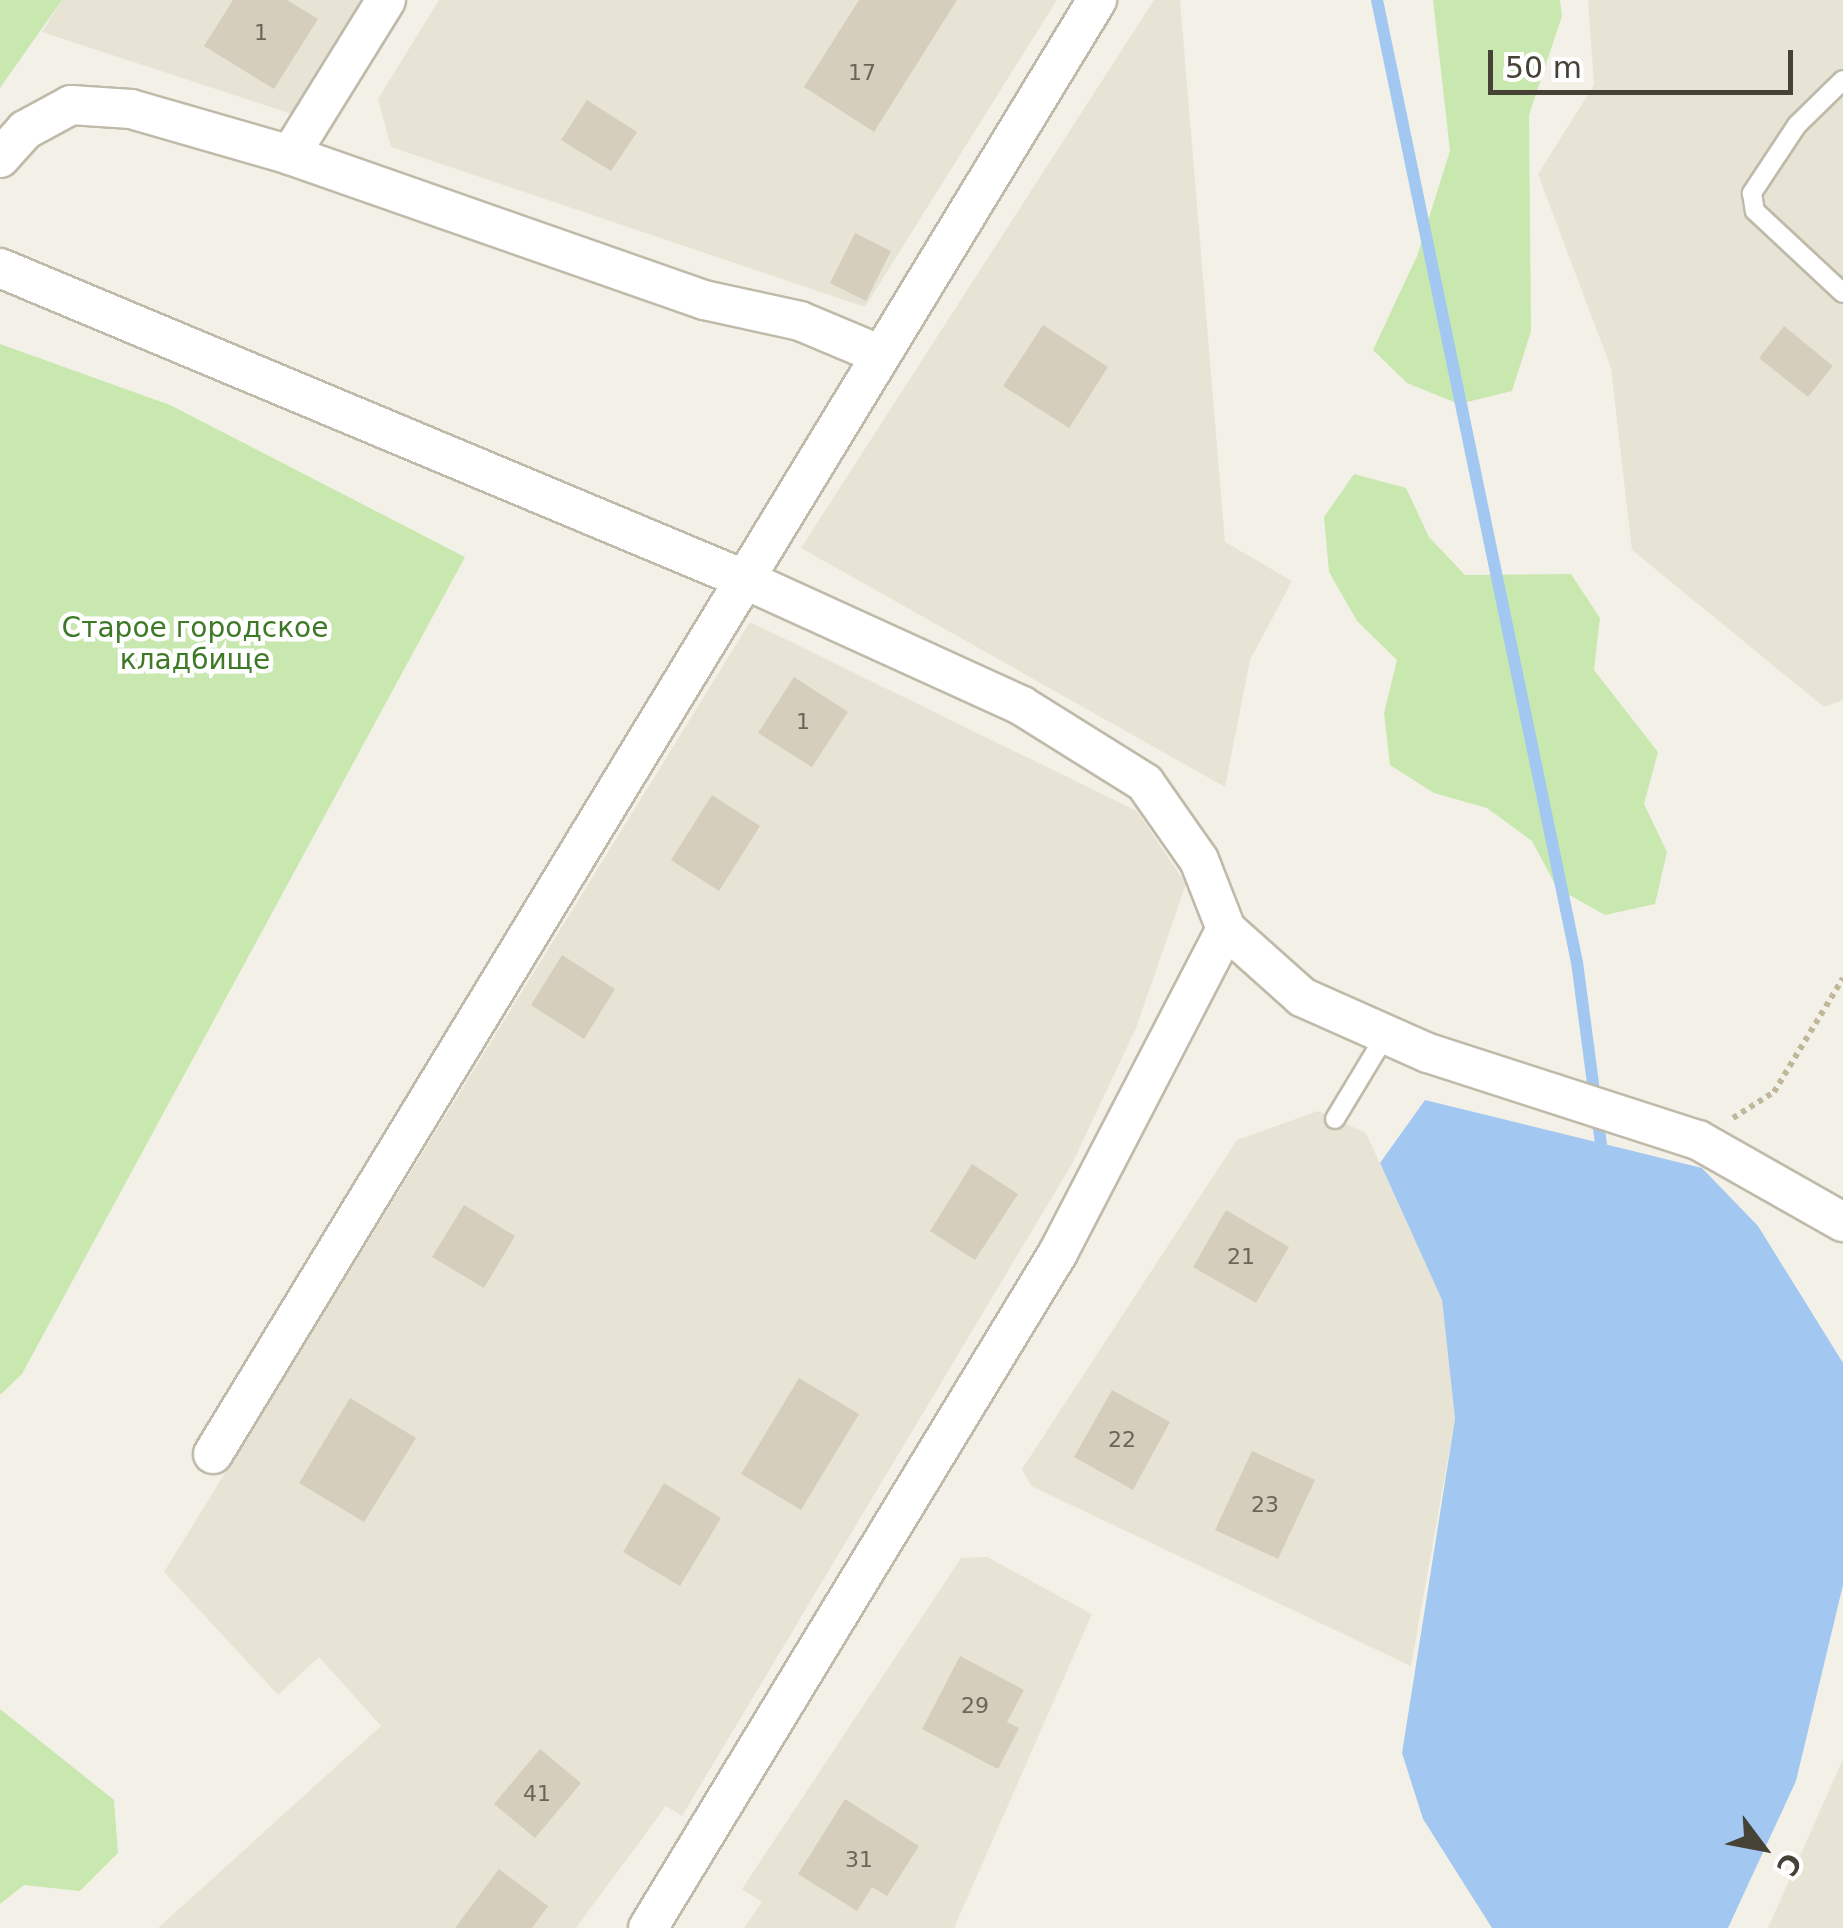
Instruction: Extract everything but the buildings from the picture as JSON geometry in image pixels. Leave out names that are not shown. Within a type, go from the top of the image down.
[{"type":"street","points":[[290,155],[386,0]]},
{"type":"street","points":[[212,1454],[746,580],[876,353],[1097,0]]},
{"type":"street","points":[[0,158],[25,130],[71,105],[131,109],[290,155],[704,300],[800,320],[876,353]]},
{"type":"street","points":[[0,268],[746,580],[1022,706],[1146,783],[1200,860],[1226,929],[1302,997],[1385,1036],[1566,1100],[1632,1116],[1698,1140],[1843,1222]]},
{"type":"street","points":[[648,1928],[1058,1253],[1226,929]]},
{"type":"lane","points":[[1843,80],[1797,125],[1752,193],[1755,210],[1843,293]]},
{"type":"lane","points":[[1335,1119],[1385,1036]]},
{"type":"path","points":[[1698,1140],[1774,1092],[1843,978]]},
{"type":"shaded area","points":[[62,0],[361,0],[292,114],[42,32]]},
{"type":"shaded area","points":[[439,0],[1057,0],[865,307],[391,147],[378,99]]},
{"type":"shaded area","points":[[1154,0],[1180,0],[1225,542],[1292,581],[1250,660],[1225,787],[801,548]]},
{"type":"shaded area","points":[[1588,0],[1843,0],[1843,700],[1824,707],[1632,550],[1611,368],[1538,174],[1594,85]]},
{"type":"shaded area","points":[[750,622],[1137,811],[1186,884],[1136,1028],[1072,1164],[682,1816],[666,1806],[576,1928],[158,1928],[381,1726],[319,1657],[278,1695],[164,1572]]},
{"type":"shaded area","points":[[1318,1111],[1366,1133],[1442,1300],[1455,1419],[1411,1666],[1031,1486],[1022,1469],[1237,1140]]},
{"type":"shaded area","points":[[987,1557],[1092,1614],[954,1928],[744,1928],[762,1902],[742,1889],[961,1558]]},
{"type":"shaded area","points":[[1843,1759],[1843,1928],[1768,1928]]},
{"type":"green space","points":[[0,0],[62,0],[0,88]]},
{"type":"green space","points":[[1433,0],[1560,0],[1562,16],[1529,115],[1531,331],[1512,391],[1459,404],[1407,383],[1373,350],[1417,256],[1450,151]]},
{"type":"green space","name":"Старое городское кладбище","points":[[0,344],[170,405],[465,557],[22,1374],[0,1395]]},
{"type":"green space","points":[[1354,474],[1406,488],[1429,537],[1465,575],[1571,574],[1600,618],[1594,670],[1658,752],[1644,804],[1667,852],[1655,904],[1605,915],[1557,888],[1532,841],[1487,808],[1434,793],[1390,765],[1384,713],[1397,660],[1357,621],[1329,572],[1324,517]]},
{"type":"green space","points":[[0,1709],[114,1800],[118,1853],[80,1891],[24,1885],[0,1904]]},
{"type":"water","points":[[1425,1100],[1702,1168],[1758,1226],[1843,1363],[1843,1585],[1796,1781],[1728,1928],[1492,1928],[1423,1819],[1402,1753],[1455,1419],[1442,1300],[1380,1163]]},
{"type":"waterway","points":[[1377,0],[1577,962],[1603,1159]]}]
